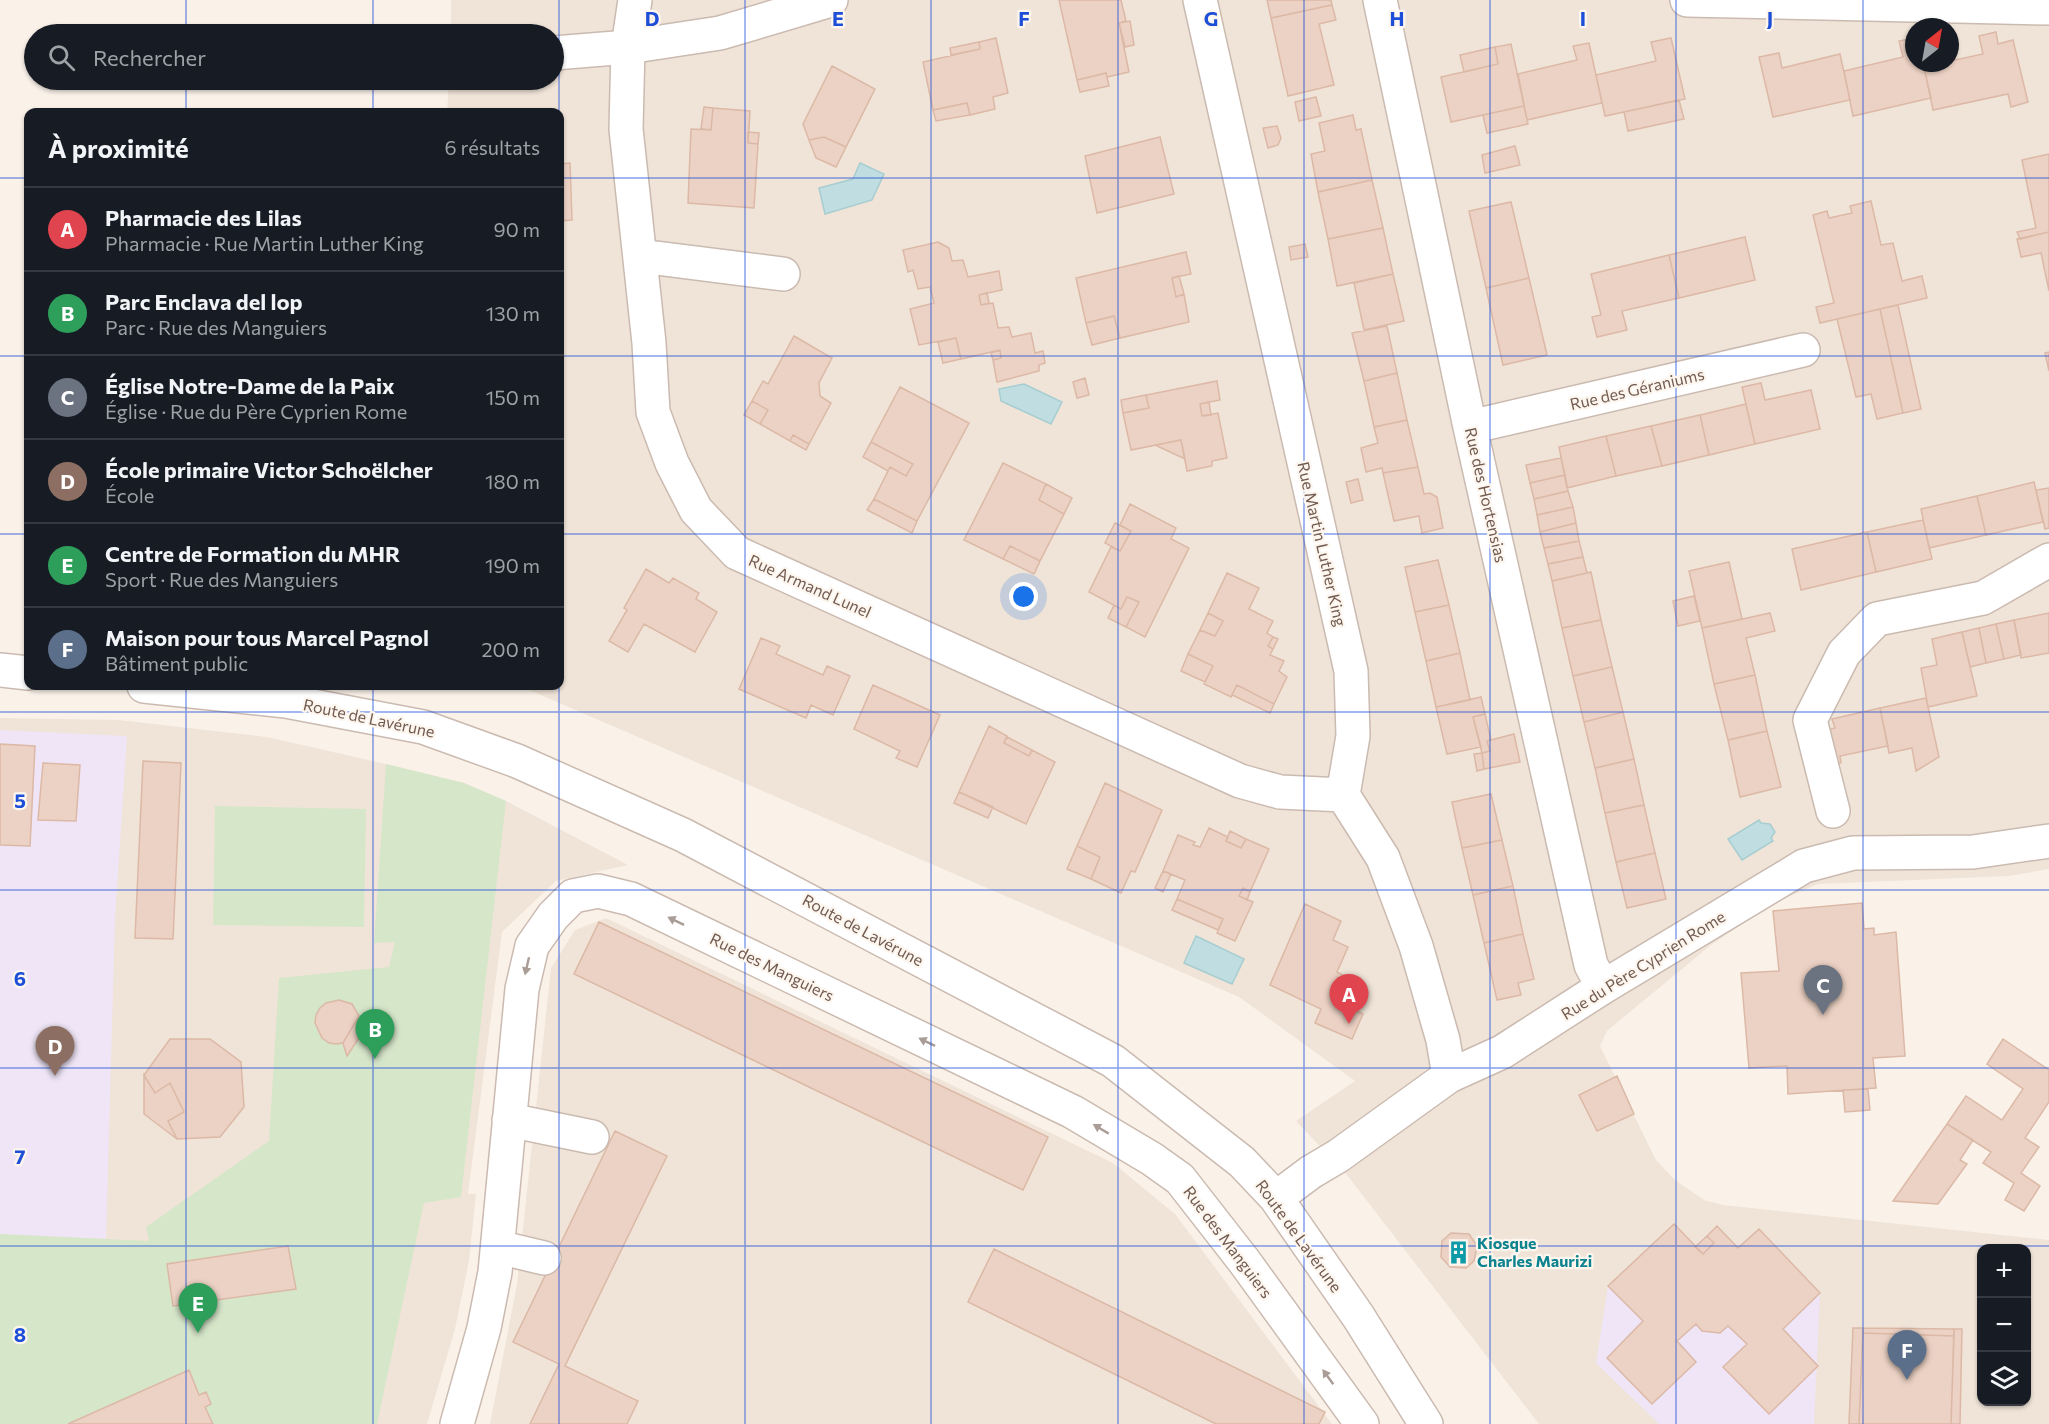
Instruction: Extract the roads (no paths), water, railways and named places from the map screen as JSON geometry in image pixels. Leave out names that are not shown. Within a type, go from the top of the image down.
[{"type":"street","name":"Rue Armand Lunel","points":[[635,0],[628,47],[626,129],[649,343],[653,412],[672,463],[696,510],[737,553],[1240,781],[1280,792],[1343,795]]},
{"type":"street","points":[[564,52],[628,47],[720,33],[831,0]]},
{"type":"street","name":"Rue Martin Luther King","points":[[1200,0],[1351,671],[1353,735],[1343,795]]},
{"type":"street","name":"Rue des Hortensias","points":[[1380,0],[1470,427],[1591,964],[1603,987]]},
{"type":"street","points":[[1687,0],[2049,8]]},
{"type":"street","points":[[640,256],[783,274]]},
{"type":"street","name":"Rue des Géraniums","points":[[1470,427],[1803,350]]},
{"type":"street","points":[[1833,812],[1810,720],[1844,653],[1877,619],[1983,598],[2049,560]]},
{"type":"street","points":[[0,670],[24,673]]},
{"type":"street","name":"Route de Lavérune","points":[[182,690],[286,701],[423,727],[517,761],[683,835],[1113,1061],[1242,1162],[1276,1198],[1358,1316],[1426,1424]]},
{"type":"street","points":[[1343,795],[1383,858],[1416,946],[1443,1040],[1449,1076]]},
{"type":"street","name":"Rue du Père Cyprien Rome","points":[[1276,1198],[1449,1076],[1502,1052],[1603,987],[1804,866],[1853,853],[1973,852],[2049,841]]},
{"type":"street","name":"Rue des Manguiers","points":[[458,1424],[484,1328],[495,1272],[522,989],[532,946],[553,916],[573,896],[598,891],[631,899],[1073,1112],[1180,1179],[1244,1261],[1362,1424]]},
{"type":"street","points":[[509,1120],[592,1137]]},
{"type":"street","points":[[498,1247],[544,1258]]},
{"type":"water","points":[[860,163],[884,174],[872,200],[825,214],[819,188],[853,179]]},
{"type":"water","points":[[1024,384],[1062,402],[1051,424],[1001,401],[999,389]]},
{"type":"water","points":[[1759,820],[1761,823],[1770,824],[1775,832],[1771,838],[1773,841],[1742,860],[1728,839]]},
{"type":"water","points":[[1196,936],[1244,959],[1232,984],[1184,963]]},
{"type":"place","name":"Église Notre-Dame de la Paix","points":[[1823,1015]]},
{"type":"place","name":"Pharmacie des Lilas","points":[[1349,1024]]},
{"type":"place","name":"Parc Enclava del lop","points":[[375,1059]]},
{"type":"place","name":"École primaire Victor Schoëlcher","points":[[55,1076]]},
{"type":"place","name":"Kiosque Charles Maurizi","points":[[1459,1252]]},
{"type":"place","name":"Centre de Formation du MHR","points":[[198,1333]]},
{"type":"place","name":"Maison pour tous Marcel Pagnol","points":[[1907,1380]]}]
